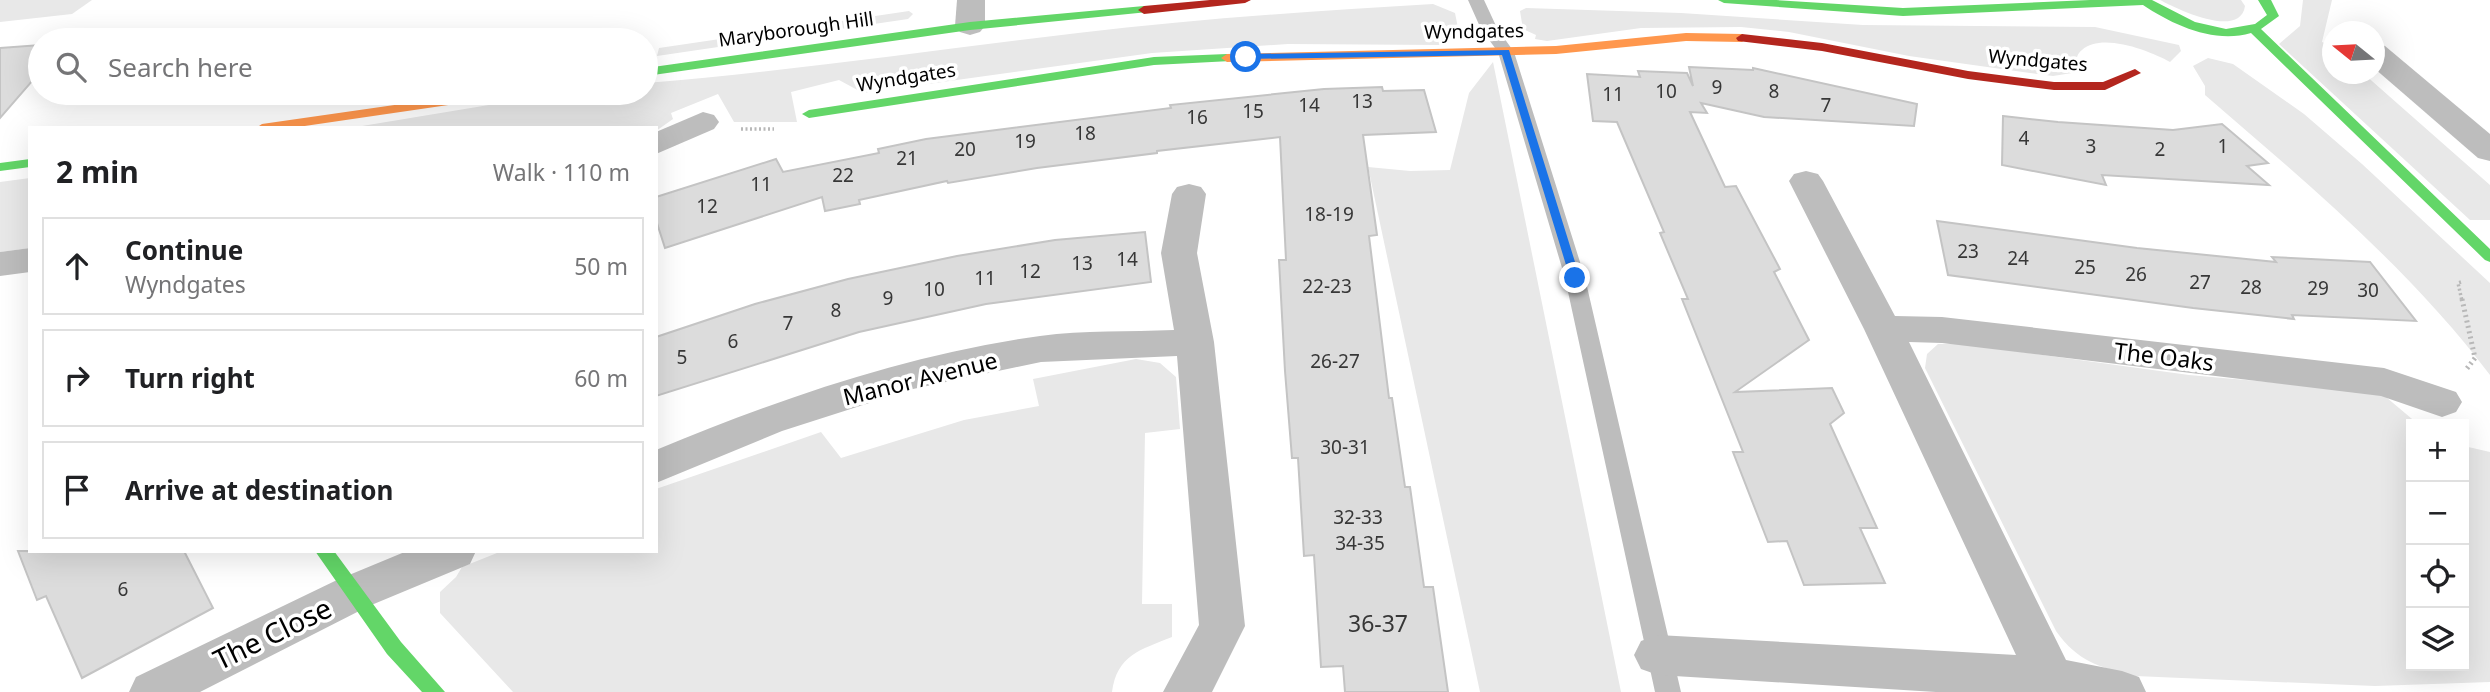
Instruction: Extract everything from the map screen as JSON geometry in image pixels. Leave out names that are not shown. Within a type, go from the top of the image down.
[{"type":"street","name":"Maryborough Hill","points":[[658,70],[970,13],[1245,0]]},
{"type":"street","points":[[1724,0],[1903,12],[2145,0],[2174,19],[2216,31],[2255,30],[2268,24],[2273,16],[2270,6],[2264,0]]},
{"type":"street","points":[[2255,30],[2490,257]]},
{"type":"street","name":"Wyndgates","points":[[810,114],[1154,61],[1362,53],[1556,50],[1686,37],[1755,38],[1822,47],[1968,75],[2054,86],[2105,86],[2135,73]]},
{"type":"street","points":[[2385,61],[2490,151]]},
{"type":"street","points":[[284,126],[428,105]]},
{"type":"street","points":[[658,143],[703,122]]},
{"type":"street","points":[[0,167],[28,163]]},
{"type":"street","points":[[1806,181],[1883,329],[2051,678]]},
{"type":"street","points":[[1187,692],[1222,626],[1195,342],[1179,253],[1189,194]]},
{"type":"street","points":[[0,264],[28,260]]},
{"type":"street","name":"The Oaks","points":[[1883,329],[1942,330],[2384,382],[2442,402]]},
{"type":"street","name":"Manor Avenue","points":[[658,466],[768,420],[910,376],[1041,349],[1195,342]]},
{"type":"street","points":[[325,553],[394,648],[435,692]]},
{"type":"street","points":[[353,593],[449,553]]},
{"type":"street","name":"The Close","points":[[153,692],[353,593]]},
{"type":"street","points":[[1663,674],[2051,678],[2122,692]]},
{"type":"lane","points":[[1476,0],[1489,29],[1506,52],[1575,278],[1663,674]]},
{"type":"path","points":[[703,122],[736,129],[812,128],[810,114]]},
{"type":"path","points":[[2442,402],[2475,358],[2458,283],[2469,278]]},
{"type":"shaded area","points":[[0,0],[92,0],[72,14],[0,22]]},
{"type":"shaded area","points":[[2160,0],[2241,0],[2245,6],[2241,16],[2232,21],[2220,21],[2206,19]]},
{"type":"shaded area","points":[[2303,0],[2332,0],[2327,21],[2322,21],[2322,84],[2279,44],[2300,26]]},
{"type":"shaded area","points":[[1433,4],[1455,13],[1459,33],[1442,45],[1288,44],[1152,53],[863,93],[839,80],[791,92],[797,122],[734,122],[718,94],[671,113],[673,119],[658,130],[658,126],[362,126],[489,105],[658,105],[658,82],[1078,33],[1255,16]]},
{"type":"shaded area","points":[[1526,8],[1681,13],[1863,25],[2095,27],[2179,45],[2181,51],[2170,62],[2126,45],[2101,43],[2091,45],[2079,53],[2072,73],[2053,76],[1909,56],[1789,32],[1741,27],[1641,28],[1547,41],[1535,39],[1536,35],[1523,29],[1520,11]]},
{"type":"shaded area","points":[[909,11],[913,14],[908,19],[658,56],[659,48]]},
{"type":"shaded area","points":[[2208,58],[2233,64],[2304,114],[2490,283],[2490,375],[2426,298],[2391,263],[2319,194],[2205,95],[2205,86],[2193,66]]},
{"type":"shaded area","points":[[1493,62],[1621,692],[1480,692],[1368,167],[1410,171],[1450,170],[1469,93]]},
{"type":"shaded area","points":[[2322,84],[2375,84],[2490,185],[2490,220],[2470,220]]},
{"type":"shaded area","points":[[28,178],[28,248],[0,252],[0,182]]},
{"type":"shaded area","points":[[1938,344],[1962,344],[2189,375],[2380,392],[2412,419],[2406,419],[2406,671],[2469,671],[2469,447],[2490,452],[2490,682],[2375,686],[2135,676],[2090,662],[2073,650],[2056,631],[1925,368],[1927,354]]},
{"type":"shaded area","points":[[1136,359],[1160,363],[1176,377],[1180,429],[1145,433],[1142,604],[1172,604],[1172,637],[1140,650],[1125,662],[1119,670],[1112,692],[513,692],[440,613],[440,592],[456,577],[462,567],[497,553],[658,553],[658,488],[821,432],[841,458],[964,420],[1039,406],[1033,379]]},
{"type":"building","points":[[28,46],[28,86],[0,118],[0,48]]},
{"type":"building","points":[[1689,67],[1753,68],[1917,104],[1914,126],[1764,117],[1701,103],[1707,113],[1690,112],[1725,187],[1736,186],[1780,269],[1774,272],[1809,340],[1735,392],[1832,388],[1844,413],[1830,424],[1877,528],[1860,528],[1885,583],[1804,585],[1787,541],[1768,542],[1733,452],[1743,452],[1682,299],[1688,299],[1660,233],[1664,232],[1617,122],[1593,121],[1587,74],[1640,77],[1638,71],[1687,73],[1693,86]]},
{"type":"building","points":[[1382,87],[1383,91],[1424,90],[1436,132],[1363,135],[1377,235],[1369,236],[1389,398],[1392,398],[1405,487],[1410,487],[1424,587],[1433,587],[1448,692],[1345,692],[1343,666],[1321,667],[1314,555],[1304,556],[1298,458],[1292,458],[1285,371],[1279,260],[1286,260],[1280,137],[1157,151],[948,183],[947,181],[859,200],[860,204],[825,211],[822,197],[665,248],[658,226],[658,196],[776,159],[783,172],[879,153],[878,149],[926,139],[1171,108],[1170,105],[1324,89]]},
{"type":"building","points":[[2003,116],[2173,130],[2222,124],[2268,163],[2247,166],[2269,185],[2102,175],[2106,185],[2002,165]]},
{"type":"building","points":[[1937,221],[2137,248],[2276,262],[2272,257],[2370,262],[2416,321],[2292,315],[2294,319],[1948,275]]},
{"type":"building","points":[[1145,232],[1151,282],[986,304],[859,332],[658,395],[658,336],[755,304],[848,279],[957,256],[1055,240]]},
{"type":"building","points":[[18,551],[185,553],[213,608],[82,678],[46,596],[37,600]]},
{"type":"traffic: fast","points":[[1724,0],[1903,12],[2145,1]]},
{"type":"traffic: fast","points":[[2144,0],[2191,25],[2226,32],[2259,26],[2273,16],[2270,6],[2264,0]]},
{"type":"traffic: fast","points":[[658,70],[970,26],[1144,10]]},
{"type":"traffic: fast","points":[[2255,30],[2490,257]]},
{"type":"traffic: fast","points":[[809,114],[1154,61],[1227,58]]},
{"type":"traffic: fast","points":[[0,167],[28,163]]},
{"type":"traffic: fast","points":[[325,553],[394,648],[435,692]]},
{"type":"traffic: slow","points":[[1227,58],[1556,50],[1686,37],[1742,38]]},
{"type":"traffic: slow","points":[[276,126],[420,105]]},
{"type":"traffic: jam","points":[[1144,10],[1245,0]]},
{"type":"traffic: jam","points":[[1742,38],[1822,47],[1968,75],[2054,86],[2105,86],[2135,73]]},
{"type":"route","points":[[1246,57],[1506,52],[1575,278]]}]
